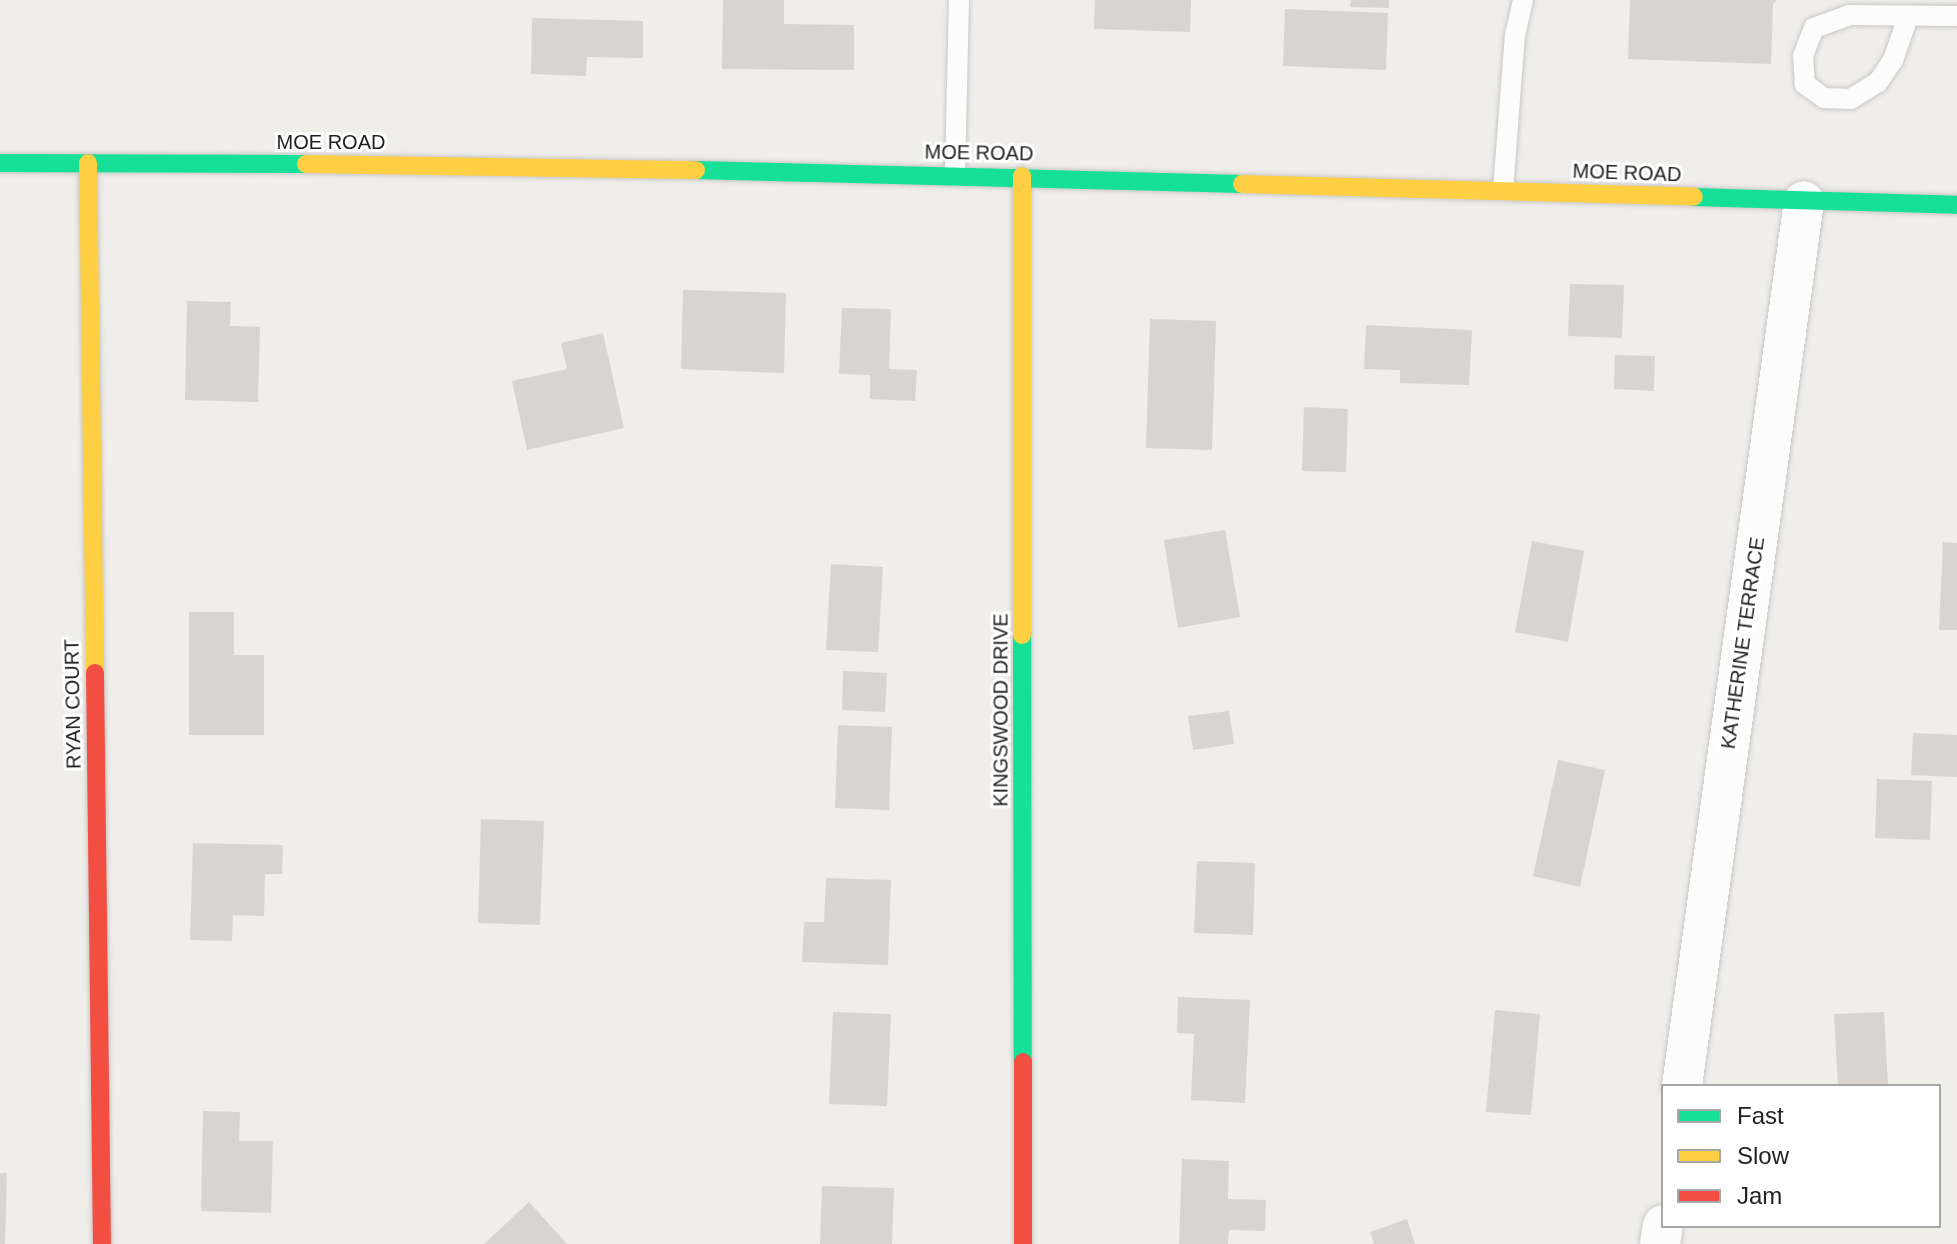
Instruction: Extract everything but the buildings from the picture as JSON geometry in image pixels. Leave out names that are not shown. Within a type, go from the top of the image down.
[{"type":"street","name":"MOE ROAD","points":[[0,163],[480,165],[1022,176],[1957,205]]},
{"type":"street","name":"RYAN COURT","points":[[88,163],[102,1244]]},
{"type":"street","name":"KINGSWOOD DRIVE","points":[[1022,176],[1023,1244]]},
{"type":"street","name":"KATHERINE TERRACE","points":[[1682,1084],[1804,201]]},
{"type":"lane","points":[[955,175],[959,0]]},
{"type":"lane","points":[[1503,190],[1515,35],[1523,0]]},
{"type":"lane","points":[[1908,17],[1893,60],[1878,82],[1851,99],[1824,98],[1805,84],[1803,56],[1814,28],[1850,15],[1957,16]]},
{"type":"traffic: fast","points":[[0,163],[306,164]]},
{"type":"traffic: fast","points":[[696,170],[1242,184]]},
{"type":"traffic: fast","points":[[1694,197],[1957,205]]},
{"type":"traffic: fast","points":[[1022,635],[1023,1062]]},
{"type":"traffic: slow","points":[[88,163],[95,673]]},
{"type":"traffic: slow","points":[[306,164],[696,170]]},
{"type":"traffic: slow","points":[[1022,176],[1022,635]]},
{"type":"traffic: slow","points":[[1242,184],[1694,197]]},
{"type":"traffic: jam","points":[[95,673],[102,1244]]},
{"type":"traffic: jam","points":[[1023,1062],[1023,1244]]}]
